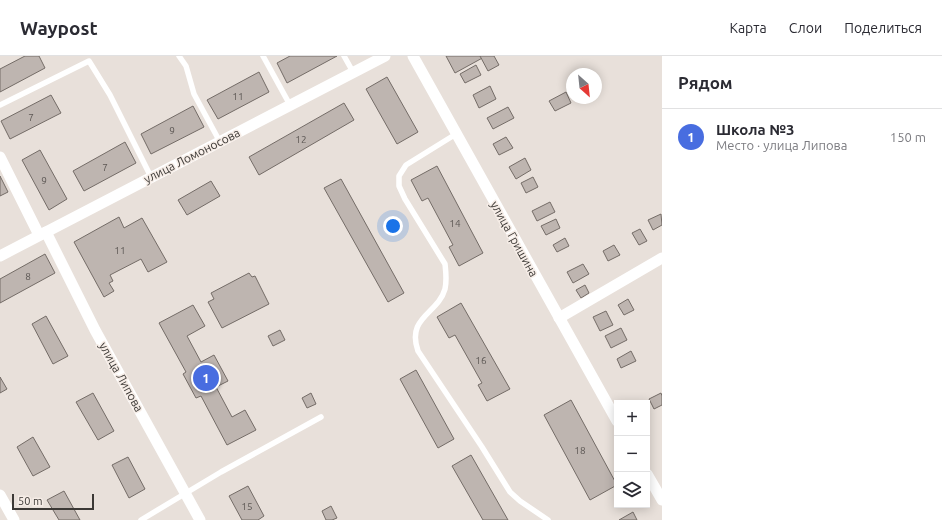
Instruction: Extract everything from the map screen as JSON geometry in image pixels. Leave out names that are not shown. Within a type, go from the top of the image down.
[{"type":"street","name":"улица Ломоносова","points":[[0,256],[385,56]]},
{"type":"street","name":"улица Гришина","points":[[413,56],[614,416]]},
{"type":"street","name":"улица Липова","points":[[0,157],[200,520]]},
{"type":"street","points":[[559,318],[662,258]]},
{"type":"street","points":[[650,479],[662,500]]},
{"type":"street","points":[[0,495],[14,520]]},
{"type":"lane","points":[[179,56],[186,66],[194,94],[220,142]]},
{"type":"lane","points":[[263,56],[290,105]]},
{"type":"lane","points":[[344,56],[353,72]]},
{"type":"lane","points":[[0,105],[89,61],[110,95],[151,177]]},
{"type":"lane","points":[[456,134],[406,165],[399,176],[399,186],[405,199],[445,264],[447,275],[445,290],[440,299],[422,319],[417,328],[415,341],[418,351],[510,492],[520,501],[548,520]]},
{"type":"lane","points":[[141,520],[321,417]]},
{"type":"building","points":[[25,56],[39,56],[45,68],[0,92],[0,69]]},
{"type":"building","points":[[290,56],[337,56],[287,83],[277,63]]},
{"type":"building","points":[[446,56],[486,56],[455,73]]},
{"type":"building","points":[[480,56],[494,56],[499,65],[488,71]]},
{"type":"building","points":[[476,65],[481,75],[465,83],[460,74]]},
{"type":"building","points":[[259,72],[269,92],[218,119],[207,100]]},
{"type":"building","points":[[387,77],[418,132],[397,144],[366,89]]},
{"type":"building","points":[[490,86],[496,99],[479,108],[473,95]]},
{"type":"building","points":[[566,92],[566,104],[569,104],[555,111],[549,101]]},
{"type":"building","points":[[51,95],[61,113],[10,139],[1,121]]},
{"type":"building","points":[[344,103],[354,120],[259,175],[249,157]]},
{"type":"building","points":[[193,106],[204,127],[151,154],[141,134]]},
{"type":"building","points":[[508,107],[514,118],[493,129],[487,118]]},
{"type":"building","points":[[506,137],[513,148],[499,155],[493,144]]},
{"type":"building","points":[[125,142],[136,163],[84,191],[73,171]]},
{"type":"building","points":[[40,150],[67,199],[49,210],[22,160]]},
{"type":"building","points":[[525,158],[531,170],[516,179],[509,167]]},
{"type":"building","points":[[437,166],[483,253],[459,266],[449,247],[453,245],[428,198],[422,201],[411,180]]},
{"type":"building","points":[[0,176],[8,192],[0,196]]},
{"type":"building","points":[[533,177],[538,187],[526,193],[521,183]]},
{"type":"building","points":[[341,179],[404,293],[388,302],[324,188]]},
{"type":"building","points":[[211,181],[220,196],[187,215],[178,200]]},
{"type":"building","points":[[550,202],[555,212],[537,221],[532,211]]},
{"type":"building","points":[[661,214],[662,225],[653,230],[648,220]]},
{"type":"building","points":[[119,217],[124,228],[142,218],[167,262],[148,272],[141,259],[110,275],[113,281],[109,283],[114,291],[104,297],[74,242]]},
{"type":"building","points":[[556,219],[560,228],[546,235],[541,226]]},
{"type":"building","points":[[640,229],[647,241],[639,245],[632,233]]},
{"type":"building","points":[[565,238],[569,246],[557,252],[553,245]]},
{"type":"building","points":[[614,245],[620,255],[608,261],[603,251]]},
{"type":"building","points":[[45,254],[55,273],[0,303],[0,279]]},
{"type":"building","points":[[583,264],[589,274],[573,283],[567,272]]},
{"type":"building","points":[[249,273],[252,277],[255,276],[269,304],[222,328],[208,302],[214,299],[211,293]]},
{"type":"building","points":[[585,285],[589,293],[581,298],[576,290]]},
{"type":"building","points":[[628,299],[634,310],[624,315],[618,305]]},
{"type":"building","points":[[461,303],[510,389],[487,401],[478,385],[482,383],[455,335],[449,338],[437,317]]},
{"type":"building","points":[[193,305],[205,326],[187,336],[201,362],[214,355],[228,381],[216,387],[232,417],[245,410],[256,430],[227,445],[201,396],[196,398],[183,374],[186,372],[159,323]]},
{"type":"building","points":[[606,311],[613,325],[600,331],[593,317]]},
{"type":"building","points":[[46,316],[68,356],[53,364],[32,324]]},
{"type":"building","points":[[621,328],[627,340],[611,348],[605,336]]},
{"type":"building","points":[[280,330],[285,340],[273,346],[268,336]]},
{"type":"building","points":[[631,351],[636,361],[621,368],[617,359]]},
{"type":"building","points":[[416,370],[454,439],[438,448],[400,379]]},
{"type":"building","points":[[0,377],[7,389],[0,393]]},
{"type":"building","points":[[93,393],[114,431],[98,440],[76,402]]},
{"type":"building","points":[[311,393],[316,404],[307,408],[302,398]]},
{"type":"building","points":[[661,393],[662,405],[654,409],[649,399]]},
{"type":"building","points":[[571,400],[614,479],[614,487],[590,500],[544,415]]},
{"type":"building","points":[[33,437],[50,467],[33,476],[17,447]]},
{"type":"building","points":[[471,455],[508,520],[483,520],[452,466]]},
{"type":"building","points":[[128,457],[145,489],[129,498],[112,465]]},
{"type":"building","points":[[248,486],[264,516],[258,520],[242,520],[229,496]]},
{"type":"building","points":[[64,491],[80,520],[59,520],[47,500]]},
{"type":"building","points":[[331,506],[337,518],[326,520],[322,511]]},
{"type":"building","points":[[633,512],[637,520],[619,520]]},
{"type":"place","name":"Школа №3","points":[[206,378]]}]
